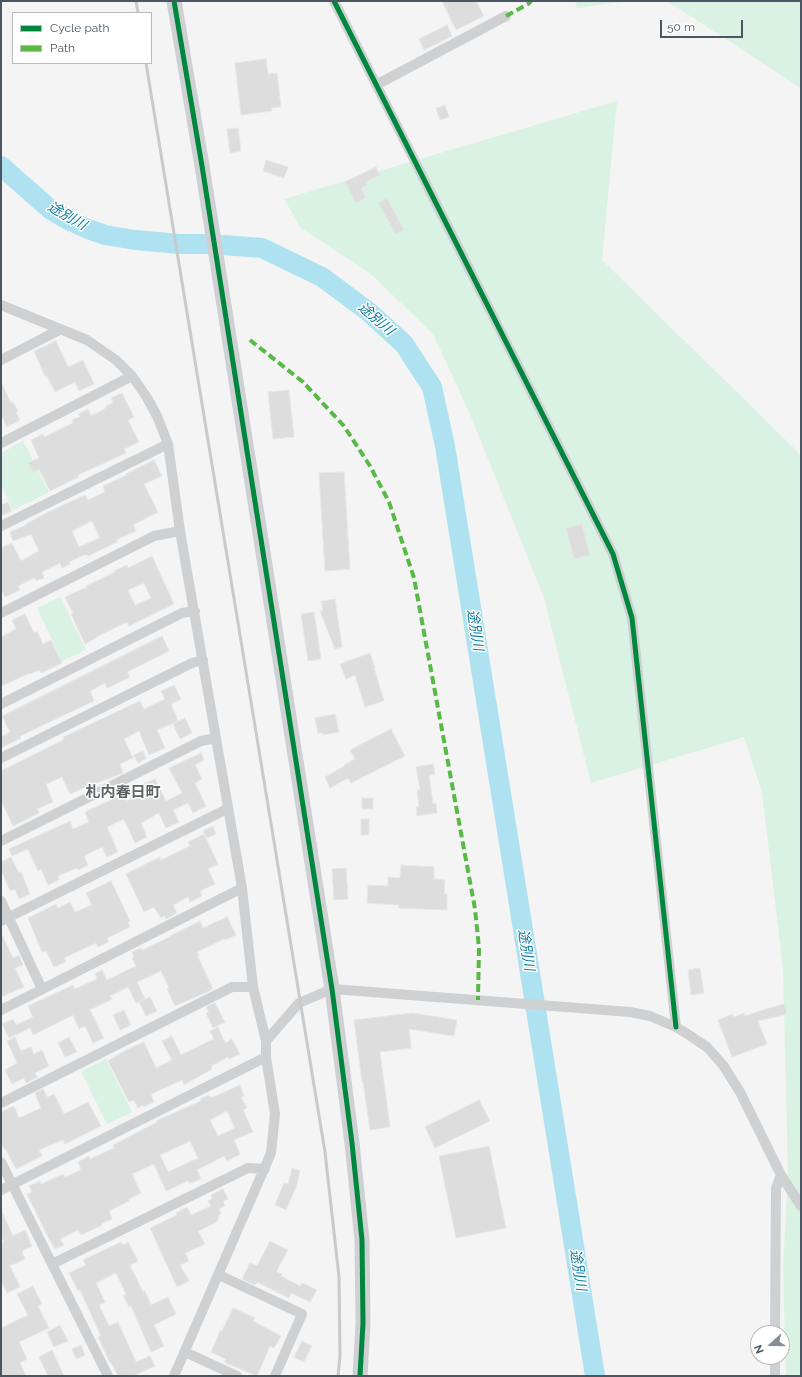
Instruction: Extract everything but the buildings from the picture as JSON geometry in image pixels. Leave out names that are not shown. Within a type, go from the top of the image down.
[{"type":"street","points":[[174,1],[202,166],[332,989],[352,1143],[362,1240],[363,1323],[360,1376]]},
{"type":"street","points":[[334,1],[613,554],[632,618],[676,1027]]},
{"type":"street","points":[[376,85],[506,16]]},
{"type":"street","points":[[1,304],[87,340],[116,360],[132,376],[146,396],[157,416],[168,444],[180,531],[242,888],[253,987],[266,1041],[266,1057],[275,1114],[271,1153],[174,1376]]},
{"type":"street","points":[[1,360],[61,329]]},
{"type":"street","points":[[1,443],[132,376]]},
{"type":"street","points":[[1,526],[168,444]]},
{"type":"street","points":[[1,613],[154,536],[180,531]]},
{"type":"street","points":[[1,704],[182,613],[195,611]]},
{"type":"street","points":[[1,758],[192,663],[203,660]]},
{"type":"street","points":[[1,841],[201,741],[216,738]]},
{"type":"street","points":[[5,919],[228,809]]},
{"type":"street","points":[[1,1010],[242,888]]},
{"type":"street","points":[[1,901],[5,919],[42,989]]},
{"type":"street","points":[[1,1103],[232,987],[253,987]]},
{"type":"street","points":[[266,1041],[300,1003],[332,989],[630,1012],[650,1016],[676,1027],[689,1035],[707,1048],[723,1065],[740,1092],[781,1174],[801,1206]]},
{"type":"street","points":[[1,1190],[266,1057]]},
{"type":"street","points":[[1,1162],[108,1376]]},
{"type":"street","points":[[52,1264],[248,1168],[265,1169]]},
{"type":"street","points":[[776,1325],[776,1188],[781,1174]]},
{"type":"street","points":[[219,1275],[302,1314],[275,1376]]},
{"type":"street","points":[[185,1352],[237,1376]]},
{"type":"street","points":[[776,1365],[776,1376]]},
{"type":"green space","points":[[575,1],[630,1],[577,8]]},
{"type":"green space","points":[[667,1],[801,1],[801,88]]},
{"type":"green space","points":[[617,101],[602,260],[801,455],[801,1376],[786,1376],[786,1365],[790,1365],[790,1325],[785,1325],[783,1268],[788,1174],[783,969],[762,792],[744,737],[591,783],[544,598],[469,412],[433,334],[372,275],[301,228],[284,199]]},
{"type":"green space","points":[[23,441],[49,492],[13,510],[1,485],[1,453]]},
{"type":"green space","points":[[60,597],[86,650],[62,661],[37,608]]},
{"type":"green space","points":[[106,1059],[132,1112],[107,1124],[81,1071]]},
{"type":"waterway","name":"途別川","points":[[1,166],[51,210],[68,220],[105,235],[135,240],[180,244],[210,244],[262,248],[322,277],[369,312],[404,344],[432,387],[445,446],[595,1376]]},
{"type":"railway","points":[[136,1],[138,12]]},
{"type":"railway","points":[[146,64],[325,1152],[339,1277],[340,1355],[338,1376]]},
{"type":"marked path","points":[[506,16],[531,1]]},
{"type":"marked path","points":[[250,340],[303,382],[344,426],[370,466],[389,502],[414,578],[475,909],[479,948],[478,1000]]},
{"type":"cycle path","points":[[174,1],[202,166],[332,989],[352,1143],[362,1240],[363,1323],[360,1376]]},
{"type":"cycle path","points":[[334,1],[613,554],[632,618],[676,1027]]},
{"type":"district","name":"札内春日町","points":[[123,792]]}]
